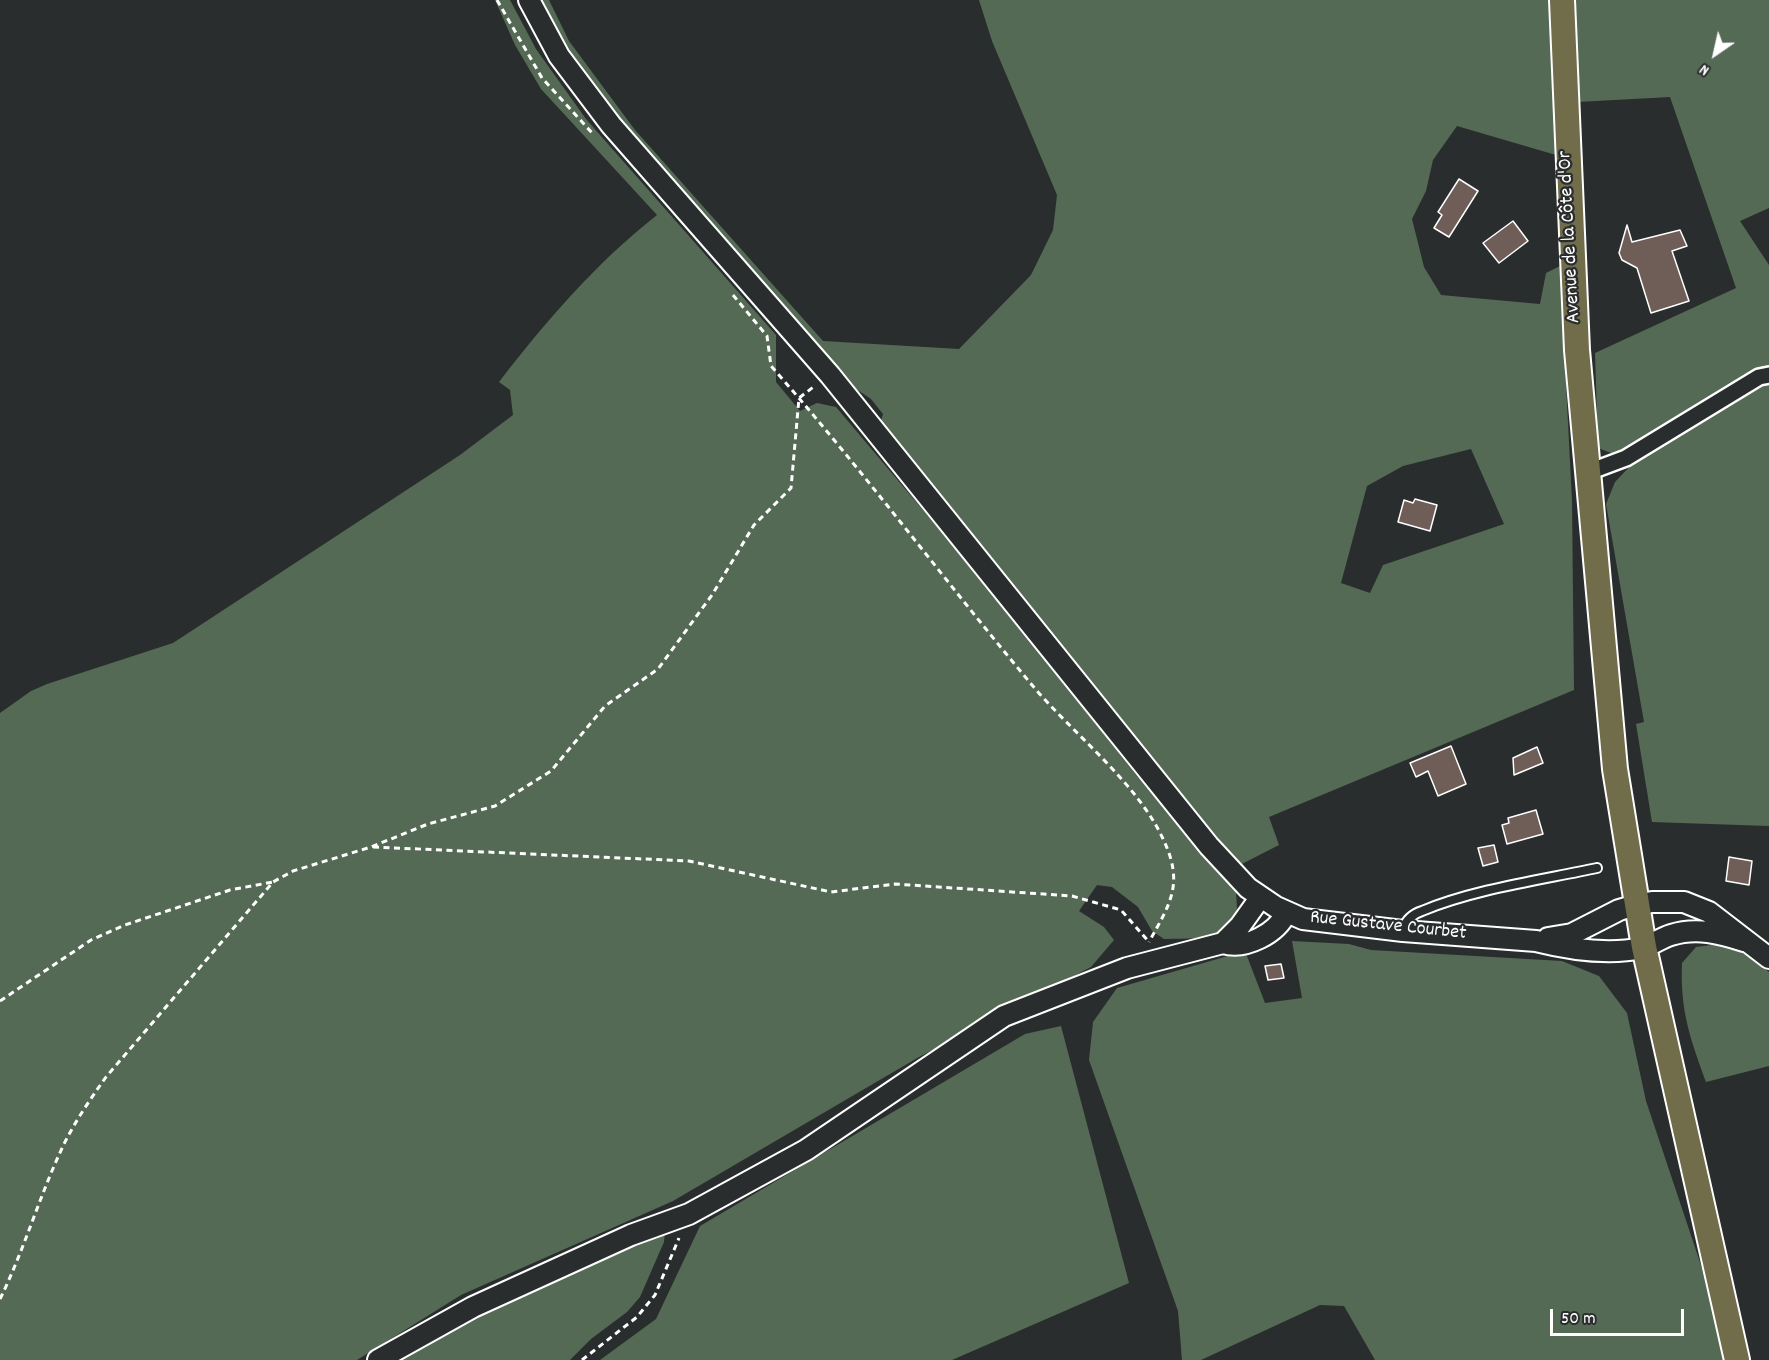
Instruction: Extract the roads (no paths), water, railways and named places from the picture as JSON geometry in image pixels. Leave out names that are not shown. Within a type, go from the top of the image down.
[{"type":"main road","name":"Avenue de la Côte d'Or","points":[[1562,0],[1577,350],[1586,473],[1615,769],[1644,947],[1737,1360]]},
{"type":"street","name":"Rue Gustave Courbet","points":[[529,0],[559,56],[611,125],[830,375],[1209,846],[1236,877],[1260,898],[1286,913],[1303,919],[1403,931],[1536,941],[1555,946],[1594,949],[1644,947]]},
{"type":"street","points":[[1586,473],[1626,458],[1759,377],[1769,375]]},
{"type":"street","points":[[1223,943],[1240,926],[1260,898]]},
{"type":"street","name":"Rue Gustave Courbet","points":[[1536,941],[1572,934],[1618,910],[1636,905],[1652,902],[1684,902],[1709,912],[1744,941]]},
{"type":"street","points":[[378,1360],[473,1307],[631,1235],[689,1214],[806,1150],[1004,1016],[1127,968],[1223,943],[1236,945],[1263,936],[1278,926],[1286,913]]},
{"type":"street","points":[[1644,947],[1675,934],[1692,931],[1711,932],[1744,941],[1769,958]]},
{"type":"lane","points":[[1403,931],[1406,922],[1422,911],[1491,891],[1598,868]]}]
